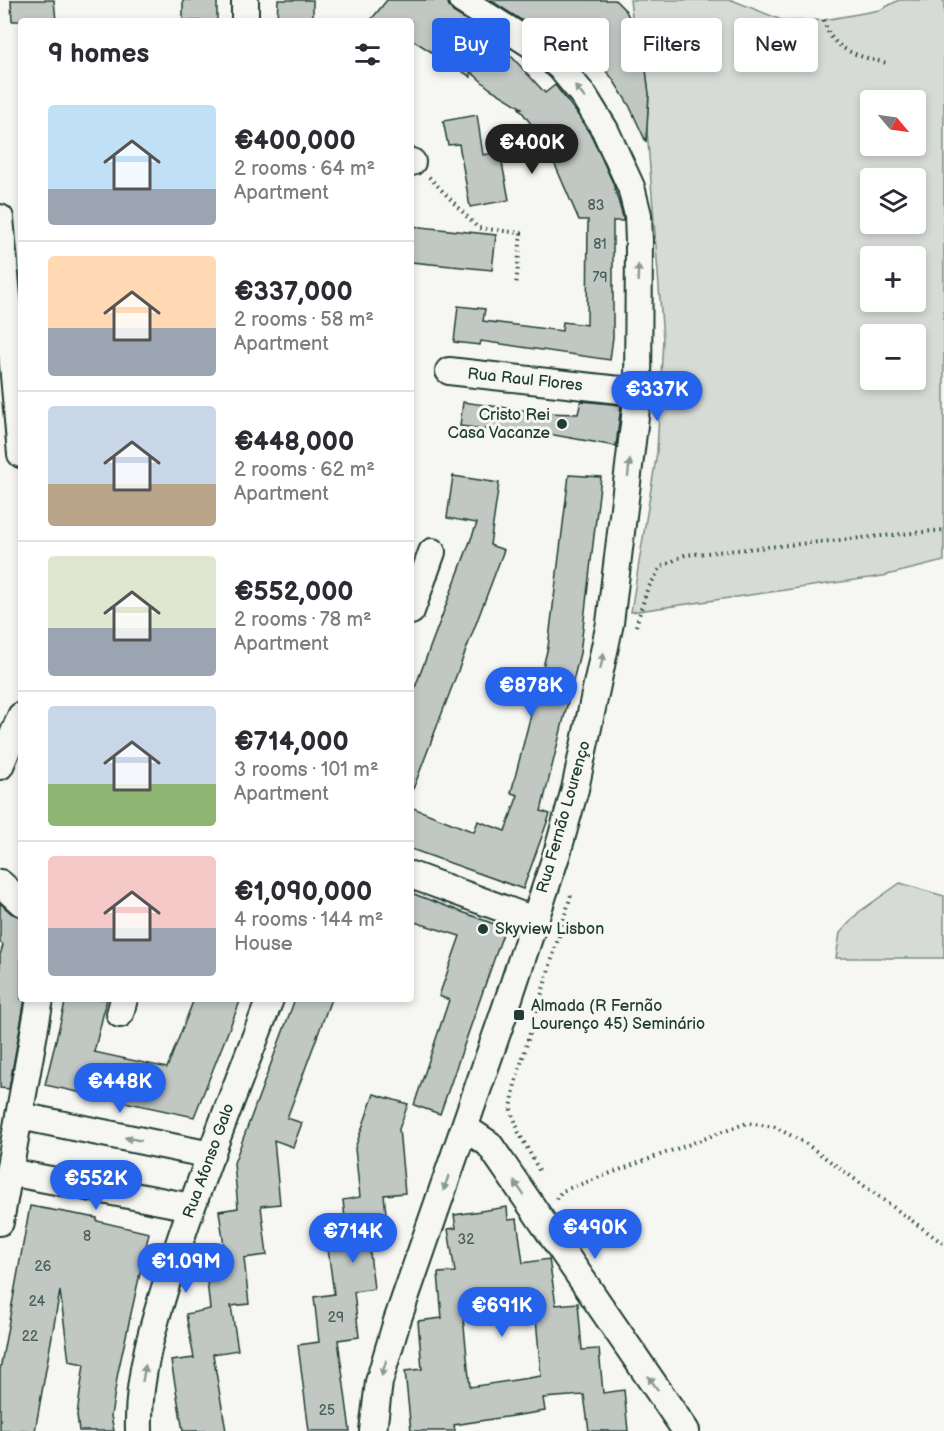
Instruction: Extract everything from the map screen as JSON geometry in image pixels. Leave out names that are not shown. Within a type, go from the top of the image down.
[{"type":"street","points":[[245,0],[245,18]]},
{"type":"street","name":"Rua Fernão Lourenço","points":[[373,1431],[379,1382],[397,1321],[465,1128],[558,850],[575,789],[610,623],[638,392],[639,242],[638,215],[631,187],[605,130],[584,96],[560,67],[534,46],[462,0]]},
{"type":"street","points":[[0,219],[18,420]]},
{"type":"street","name":"Rua Raul Flores","points":[[449,371],[638,392]]},
{"type":"street","points":[[414,603],[432,552]]},
{"type":"street","points":[[0,766],[18,723]]},
{"type":"street","points":[[0,776],[18,756]]},
{"type":"street","points":[[414,876],[534,920]]},
{"type":"street","points":[[0,883],[18,899]]},
{"type":"street","points":[[0,1222],[39,1002]]},
{"type":"street","name":"Rua Afonso Galo","points":[[139,1431],[144,1372],[154,1326],[191,1207],[269,1002]]},
{"type":"street","points":[[20,1116],[211,1155]]},
{"type":"street","points":[[465,1128],[489,1144],[686,1431]]},
{"type":"street","points":[[9,1172],[191,1207]]},
{"type":"path","points":[[824,20],[826,33],[841,47],[861,57],[887,63]]},
{"type":"path","points":[[414,164],[478,228],[521,233],[516,286]]},
{"type":"path","points":[[636,628],[647,590],[661,567],[684,555],[944,530]]},
{"type":"path","points":[[540,1171],[519,1133],[511,1109],[515,1084],[574,885]]},
{"type":"path","points":[[555,1199],[562,1191],[747,1123],[775,1127],[805,1143],[944,1244]]},
{"type":"path","points":[[550,1190],[562,1209]]},
{"type":"shaded area","points":[[630,0],[732,0],[777,18],[734,18],[734,72],[818,72],[818,20],[880,10],[899,0],[944,0],[944,561],[883,576],[631,612],[657,452],[663,339],[647,129],[649,94],[646,72],[722,72],[722,18],[632,18]]},
{"type":"shaded area","points":[[900,883],[944,896],[944,958],[836,958],[840,933],[859,912]]},
{"type":"building","points":[[11,0],[54,0],[56,18],[18,18],[18,21],[12,21]]},
{"type":"building","points":[[183,0],[217,0],[217,18],[183,18]]},
{"type":"building","points":[[278,0],[313,0],[313,18],[277,18]]},
{"type":"building","points":[[387,0],[447,0],[453,12],[463,18],[432,18],[432,52],[414,41],[414,18],[372,18]]},
{"type":"building","points":[[490,0],[615,0],[629,18],[621,18],[621,72],[646,72],[649,94],[646,142],[629,105],[607,72],[609,72],[609,18],[522,18],[522,20]]},
{"type":"building","points":[[510,56],[522,68],[522,72],[526,72],[545,93],[555,85],[592,137],[613,183],[623,221],[613,221],[613,337],[610,360],[481,341],[480,345],[454,342],[458,306],[485,309],[483,321],[562,331],[563,322],[587,325],[588,220],[579,220],[546,144],[550,143],[534,128],[519,108],[522,108],[489,88],[471,72],[510,72]]},
{"type":"building","points":[[477,115],[483,155],[500,152],[509,200],[470,207],[459,144],[448,145],[443,121]]},
{"type":"building","points":[[414,226],[496,235],[492,270],[414,262]]},
{"type":"building","points":[[581,401],[621,405],[616,446],[532,431],[531,435],[460,426],[463,402],[545,413],[578,414]]},
{"type":"building","points":[[569,475],[601,477],[580,653],[541,811],[550,814],[523,889],[414,850],[414,808],[474,832],[478,821],[505,831],[518,795],[511,793],[548,647]]},
{"type":"building","points":[[453,476],[499,483],[490,545],[504,550],[414,787],[414,690],[477,523],[447,518]]},
{"type":"building","points":[[414,894],[505,928],[440,1114],[414,1105],[449,1000],[439,996],[460,936],[414,922]]},
{"type":"building","points":[[0,903],[18,916],[18,1002],[24,1002],[9,1089],[0,1088],[0,955],[3,945],[0,942]]},
{"type":"building","points":[[65,1002],[106,1002],[94,1052],[167,1068],[193,1002],[240,1002],[194,1117],[45,1085]]},
{"type":"building","points":[[294,1002],[330,1002],[287,1118],[302,1123],[293,1147],[274,1140],[280,1204],[261,1206],[267,1255],[244,1258],[249,1304],[231,1306],[238,1350],[213,1354],[226,1431],[183,1431],[171,1361],[194,1358],[186,1314],[210,1309],[205,1262],[226,1260],[219,1211],[238,1208],[234,1163]]},
{"type":"building","points":[[374,1094],[408,1104],[399,1129],[405,1193],[384,1195],[389,1241],[369,1244],[374,1289],[354,1292],[359,1337],[338,1340],[350,1431],[309,1431],[298,1345],[319,1342],[314,1297],[334,1294],[328,1249],[348,1246],[343,1200],[360,1197],[355,1148]]},
{"type":"building","points":[[30,1206],[97,1218],[97,1221],[149,1233],[118,1372],[111,1416],[114,1431],[79,1431],[77,1415],[84,1364],[69,1361],[60,1291],[35,1431],[0,1431],[0,1370]]},
{"type":"building","points":[[507,1207],[508,1220],[517,1219],[523,1263],[549,1259],[556,1305],[578,1303],[582,1350],[599,1349],[603,1393],[624,1390],[628,1431],[589,1431],[584,1395],[543,1398],[545,1411],[454,1425],[455,1431],[411,1431],[405,1371],[422,1369],[418,1321],[442,1318],[438,1273],[455,1272],[448,1229],[456,1228],[454,1215]],"holes":[[[535,1307],[541,1376],[470,1387],[463,1317]]]},
{"type":"place","name":"Cristo Rei Casa Vacanze","points":[[562,424]]},
{"type":"place","name":"Skyview Lisbon","points":[[483,929]]},
{"type":"place","name":"Almada (R Fernão Lourenço 45) Seminário","points":[[519,1015]]}]
